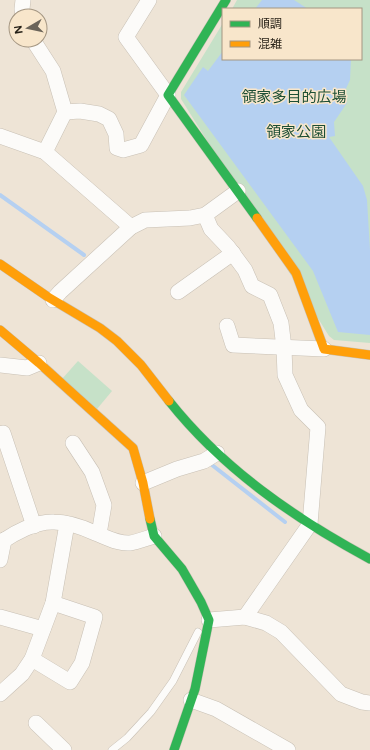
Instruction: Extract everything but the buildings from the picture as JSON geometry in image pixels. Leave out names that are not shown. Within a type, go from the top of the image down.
[{"type":"street","points":[[149,0],[126,37],[296,273],[324,349]]},
{"type":"street","points":[[65,112],[80,111],[99,114],[109,119],[116,134],[117,148],[123,150],[141,145],[168,95],[226,0]]},
{"type":"street","points":[[38,48],[53,71],[65,112],[45,152]]},
{"type":"street","points":[[0,136],[45,152],[131,227]]},
{"type":"street","points":[[53,300],[131,227],[145,220],[190,218],[205,215],[238,191]]},
{"type":"street","points":[[205,215],[211,229],[233,253],[245,270],[252,286],[270,295],[281,323],[285,375],[301,410],[318,427],[310,524],[245,617]]},
{"type":"street","points":[[178,292],[233,253]]},
{"type":"street","points":[[0,264],[53,300],[105,331],[125,347],[146,369],[184,420],[236,471],[270,498],[337,541],[370,559]]},
{"type":"street","points":[[226,326],[232,345],[324,349],[370,354]]},
{"type":"street","points":[[0,330],[133,448],[143,483],[154,536],[182,569],[201,602],[209,620],[195,690],[174,750]]},
{"type":"street","points":[[0,365],[27,368],[39,363]]},
{"type":"street","points":[[65,406],[80,401]]},
{"type":"street","points":[[3,433],[34,526]]},
{"type":"street","points":[[73,442],[92,472],[104,505],[99,534]]},
{"type":"street","points":[[143,483],[177,469],[204,461],[217,453]]},
{"type":"street","points":[[0,560],[2,542],[24,529],[52,522],[78,526],[116,542],[130,543],[154,536]]},
{"type":"street","points":[[0,694],[22,674],[32,659],[53,603],[67,524]]},
{"type":"street","points":[[32,659],[70,682],[82,663],[95,617],[53,603]]},
{"type":"street","points":[[0,617],[43,629]]},
{"type":"street","points":[[209,620],[245,617],[266,623],[281,632],[341,694],[362,702],[370,703]]},
{"type":"street","points":[[191,700],[216,708],[288,750]]},
{"type":"street","points":[[36,723],[64,750]]},
{"type":"lane","points":[[112,750],[127,738],[151,712],[173,681],[204,622],[209,620]]},
{"type":"green space","name":"領家公園","points":[[237,0],[370,0],[370,343],[334,340],[329,336],[181,99],[181,92],[222,25],[222,60],[362,60],[362,8],[233,8]]},
{"type":"green space","points":[[78,361],[112,391],[97,409],[62,379]]},
{"type":"water","points":[[262,0],[294,0],[306,8],[256,8]]},
{"type":"water","name":"領家公園","points":[[222,52],[222,60],[351,60],[350,80],[343,95],[347,103],[334,122],[335,136],[329,137],[363,186],[367,200],[370,250],[370,335],[338,332],[313,271],[184,95],[203,67],[208,71]]},
{"type":"waterway","points":[[0,195],[84,255]]},
{"type":"waterway","points":[[212,465],[285,522]]},
{"type":"traffic: fast","points":[[226,0],[168,95],[257,218]]},
{"type":"traffic: fast","points":[[169,401],[212,449],[261,490],[314,527],[370,559]]},
{"type":"traffic: fast","points":[[150,519],[154,536],[182,569],[201,602],[209,620],[195,689],[174,750]]},
{"type":"traffic: slow","points":[[257,218],[296,273],[324,349],[370,355]]},
{"type":"traffic: slow","points":[[0,264],[48,297],[100,328],[117,341],[141,365],[169,401]]},
{"type":"traffic: slow","points":[[0,330],[133,448],[143,483],[150,519]]},
{"type":"park label","name":"領家多目的広場","points":[[294,97]]}]
